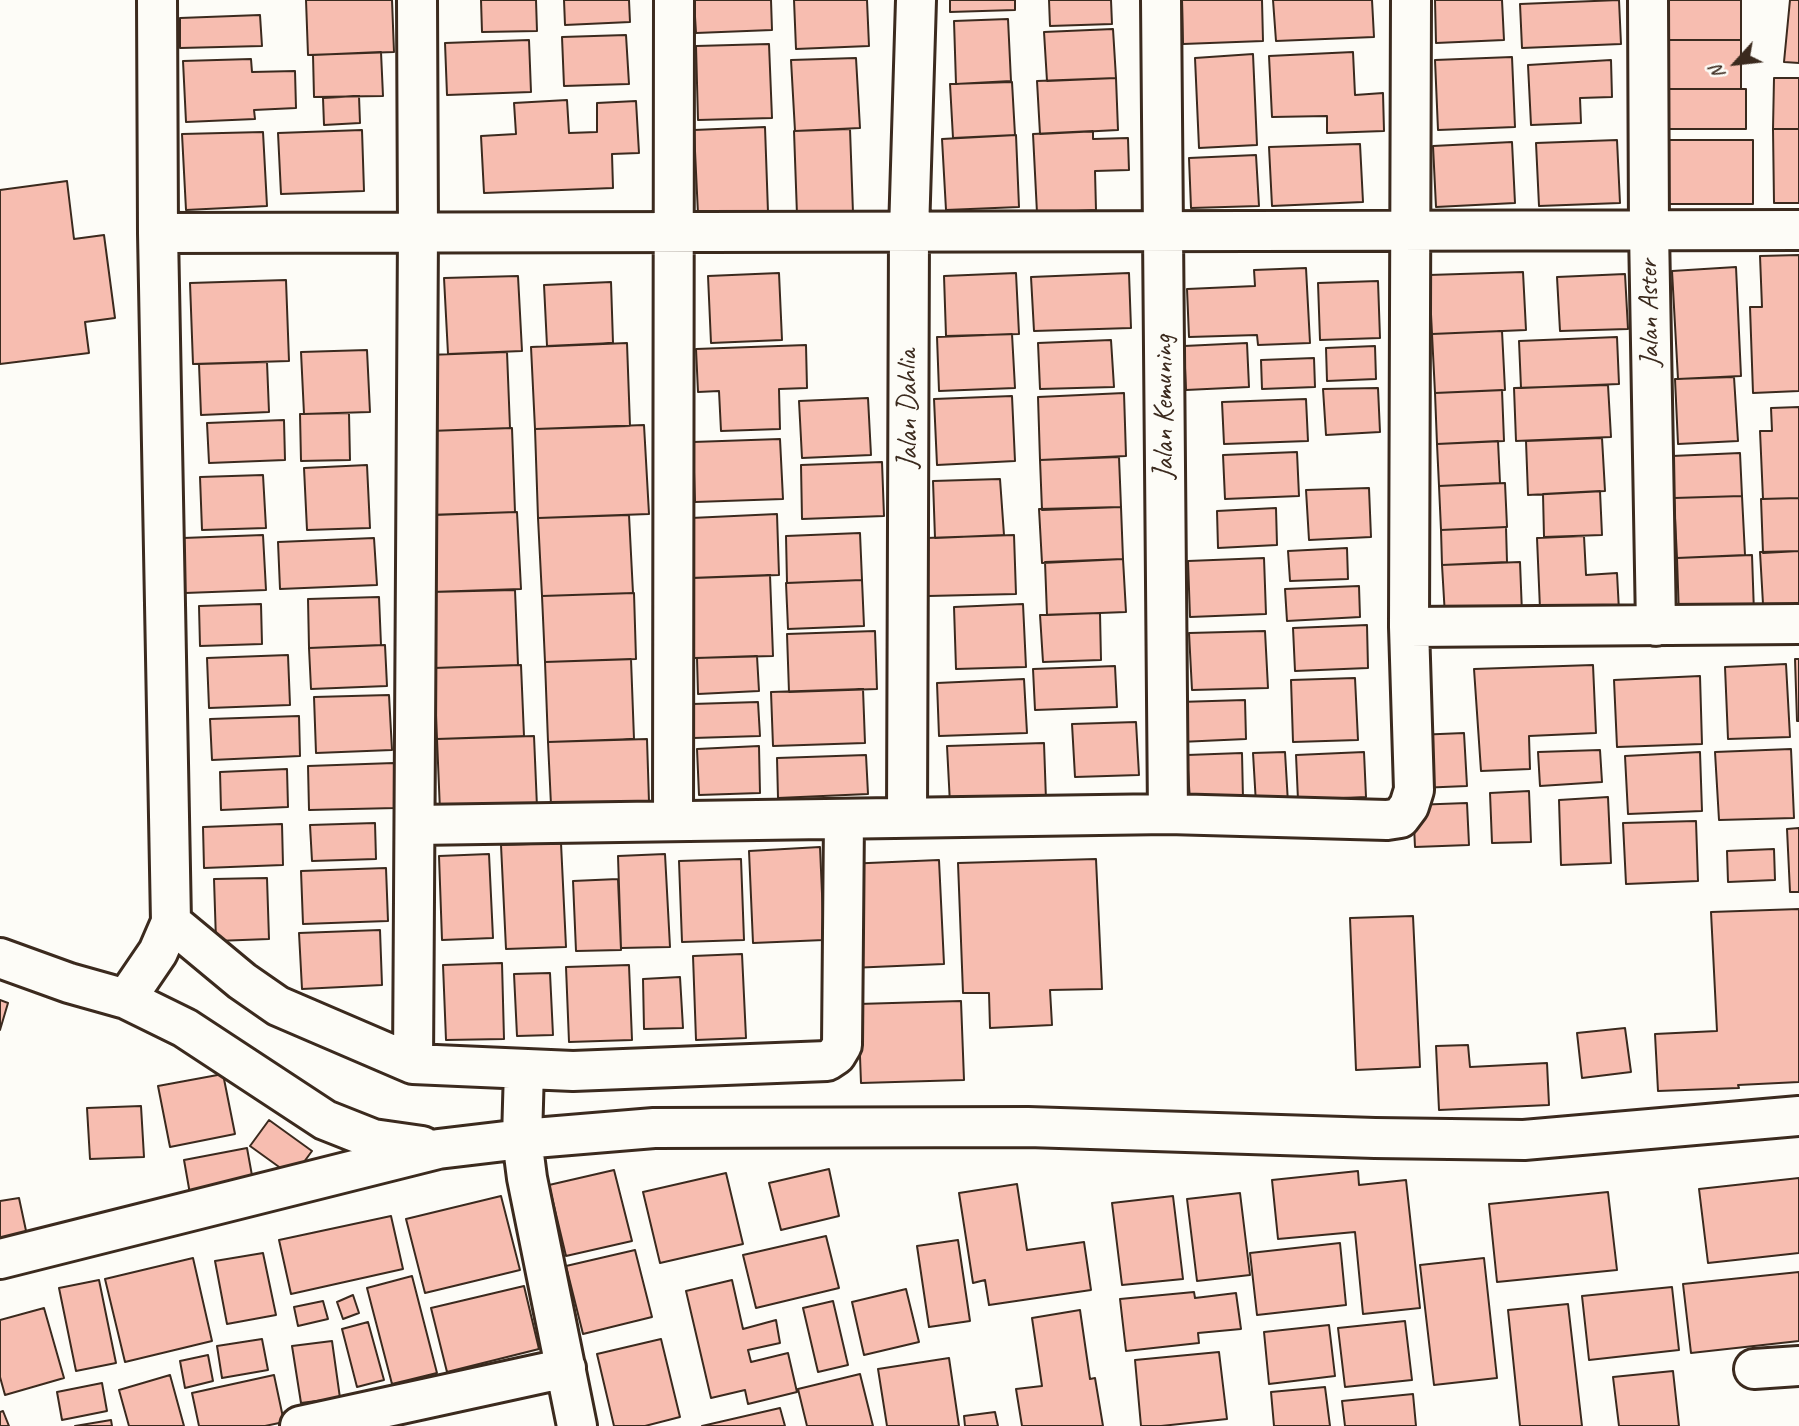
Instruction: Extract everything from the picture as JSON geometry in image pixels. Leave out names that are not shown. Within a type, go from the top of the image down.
[{"type":"street","points":[[126,999],[158,952],[171,922],[158,233],[157,0]]},
{"type":"street","points":[[413,1064],[417,0]]},
{"type":"street","points":[[673,821],[674,0]]},
{"type":"street","name":"Jalan Dahlia","points":[[907,817],[909,232],[916,0]]},
{"type":"street","name":"Jalan Kemuning","points":[[1161,0],[1168,814]]},
{"type":"street","points":[[415,825],[1168,814],[1387,820],[1400,818],[1409,806],[1414,790],[1409,628],[1410,0]]},
{"type":"street","name":"Jalan Aster","points":[[1648,0],[1656,626]]},
{"type":"street","points":[[158,233],[1799,230]]},
{"type":"street","points":[[1409,628],[1799,624]]},
{"type":"street","points":[[171,922],[242,981],[278,1006],[413,1064],[573,1071],[827,1061],[836,1055],[842,1045],[844,819]]},
{"type":"street","points":[[0,958],[69,983],[126,999],[185,1028],[325,1120],[373,1139],[438,1149]]},
{"type":"street","points":[[524,1069],[522,1139],[527,1178],[577,1426]]},
{"type":"street","points":[[0,1259],[438,1149],[654,1128],[1028,1127],[1524,1140],[1799,1116]]},
{"type":"street","points":[[1754,1369],[1799,1366]]},
{"type":"street","points":[[300,1426],[566,1368]]},
{"type":"building","points":[[306,0],[392,0],[394,52],[308,55]]},
{"type":"building","points":[[481,0],[536,0],[537,31],[482,32]]},
{"type":"building","points":[[564,0],[629,0],[630,22],[565,25]]},
{"type":"building","points":[[694,0],[771,0],[772,30],[696,33]]},
{"type":"building","points":[[794,0],[867,0],[869,46],[796,49]]},
{"type":"building","points":[[950,0],[1015,0],[1015,10],[950,12]]},
{"type":"building","points":[[1049,0],[1111,0],[1112,24],[1050,26]]},
{"type":"building","points":[[1182,0],[1262,0],[1263,41],[1183,44]]},
{"type":"building","points":[[1273,0],[1372,0],[1374,37],[1276,41]]},
{"type":"building","points":[[1435,0],[1502,0],[1504,40],[1436,43]]},
{"type":"building","points":[[1619,0],[1621,44],[1522,48],[1520,4]]},
{"type":"building","points":[[1663,0],[1741,0],[1741,40],[1663,40]]},
{"type":"building","points":[[1790,0],[1799,0],[1799,63],[1784,62]]},
{"type":"building","points":[[260,15],[262,46],[180,48],[180,18]]},
{"type":"building","points":[[1008,19],[1011,81],[956,84],[954,21]]},
{"type":"building","points":[[1113,29],[1116,78],[1047,81],[1044,32]]},
{"type":"building","points":[[626,35],[629,84],[564,86],[562,37]]},
{"type":"building","points":[[529,40],[531,92],[447,95],[445,43]]},
{"type":"building","points":[[1663,40],[1741,40],[1741,89],[1664,89]]},
{"type":"building","points":[[769,44],[772,118],[698,120],[696,46]]},
{"type":"building","points":[[381,52],[383,96],[314,97],[313,55]]},
{"type":"building","points":[[1353,52],[1355,95],[1383,93],[1384,131],[1327,133],[1327,116],[1272,117],[1269,56]]},
{"type":"building","points":[[1253,54],[1257,145],[1199,148],[1195,58]]},
{"type":"building","points":[[1512,57],[1515,127],[1438,130],[1435,60]]},
{"type":"building","points":[[856,58],[860,128],[795,131],[791,60]]},
{"type":"building","points":[[251,59],[252,72],[295,71],[296,108],[254,110],[255,119],[186,122],[183,61]]},
{"type":"building","points":[[1611,60],[1612,97],[1580,98],[1581,123],[1531,125],[1528,65]]},
{"type":"building","points":[[1116,78],[1118,130],[1040,134],[1037,81]]},
{"type":"building","points":[[1774,78],[1799,78],[1799,129],[1773,129]]},
{"type":"building","points":[[1012,82],[1015,135],[953,138],[950,84]]},
{"type":"building","points":[[1664,89],[1746,89],[1746,129],[1664,129]]},
{"type":"building","points":[[359,96],[360,123],[324,125],[323,98]]},
{"type":"building","points":[[567,100],[569,133],[597,132],[597,103],[636,101],[639,153],[612,154],[613,188],[484,193],[481,136],[516,134],[514,103]]},
{"type":"building","points":[[765,127],[768,212],[698,214],[694,130]]},
{"type":"building","points":[[850,129],[853,213],[797,215],[794,131]]},
{"type":"building","points":[[1773,129],[1799,129],[1799,203],[1774,203]]},
{"type":"building","points":[[362,130],[364,191],[281,194],[278,133]]},
{"type":"building","points":[[1093,131],[1093,139],[1128,138],[1129,170],[1095,171],[1096,210],[1037,213],[1033,134]]},
{"type":"building","points":[[263,132],[267,206],[186,210],[182,134]]},
{"type":"building","points":[[1016,135],[1019,207],[946,210],[942,139]]},
{"type":"building","points":[[1617,140],[1620,203],[1539,206],[1536,143]]},
{"type":"building","points":[[1661,140],[1753,140],[1753,204],[1661,204]]},
{"type":"building","points":[[1512,142],[1515,203],[1436,207],[1433,146]]},
{"type":"building","points":[[1360,144],[1363,202],[1272,206],[1269,147]]},
{"type":"building","points":[[1256,155],[1259,206],[1191,208],[1189,158]]},
{"type":"building","points":[[67,181],[74,239],[104,235],[115,318],[85,322],[89,353],[0,364],[0,190]]},
{"type":"building","points":[[1799,255],[1799,391],[1753,393],[1750,307],[1762,307],[1760,256]]},
{"type":"building","points":[[1736,267],[1741,376],[1678,379],[1672,271]]},
{"type":"building","points":[[1306,268],[1310,343],[1258,345],[1257,335],[1189,337],[1187,289],[1255,286],[1254,270]]},
{"type":"building","points":[[1523,272],[1526,330],[1432,334],[1429,275]]},
{"type":"building","points":[[779,273],[782,340],[711,343],[708,276]]},
{"type":"building","points":[[1016,273],[1019,334],[946,336],[944,276]]},
{"type":"building","points":[[1129,273],[1131,328],[1034,331],[1031,277]]},
{"type":"building","points":[[1625,274],[1628,329],[1560,331],[1557,277]]},
{"type":"building","points":[[518,276],[522,351],[448,354],[444,278]]},
{"type":"building","points":[[286,280],[289,361],[193,364],[190,283]]},
{"type":"building","points":[[1378,281],[1380,338],[1320,340],[1318,283]]},
{"type":"building","points":[[611,282],[613,343],[547,346],[544,285]]},
{"type":"building","points":[[1502,331],[1505,390],[1435,393],[1432,334]]},
{"type":"building","points":[[1012,334],[1015,388],[939,391],[937,337]]},
{"type":"building","points":[[1617,337],[1619,384],[1521,388],[1519,341]]},
{"type":"building","points":[[1111,340],[1114,387],[1040,389],[1038,343]]},
{"type":"building","points":[[627,343],[630,426],[535,429],[531,347]]},
{"type":"building","points":[[1247,343],[1249,387],[1186,390],[1184,346]]},
{"type":"building","points":[[806,345],[807,388],[779,389],[780,429],[721,431],[719,391],[698,392],[696,349]]},
{"type":"building","points":[[1375,346],[1376,379],[1327,381],[1326,348]]},
{"type":"building","points":[[367,350],[370,412],[304,414],[301,352]]},
{"type":"building","points":[[507,352],[510,428],[430,431],[428,355]]},
{"type":"building","points":[[1314,358],[1315,387],[1262,389],[1261,360]]},
{"type":"building","points":[[267,362],[269,412],[201,415],[199,364]]},
{"type":"building","points":[[1734,377],[1738,441],[1678,444],[1675,379]]},
{"type":"building","points":[[1608,385],[1611,437],[1516,441],[1514,388]]},
{"type":"building","points":[[1378,388],[1380,432],[1326,435],[1323,389]]},
{"type":"building","points":[[1502,390],[1504,441],[1437,444],[1435,393]]},
{"type":"building","points":[[1124,393],[1126,456],[1040,460],[1038,397]]},
{"type":"building","points":[[1012,396],[1015,461],[937,465],[934,399]]},
{"type":"building","points":[[868,398],[871,455],[802,458],[799,401]]},
{"type":"building","points":[[1306,399],[1308,441],[1224,444],[1222,402]]},
{"type":"building","points":[[1799,407],[1799,498],[1763,499],[1760,431],[1772,431],[1771,408]]},
{"type":"building","points":[[349,413],[350,460],[301,461],[300,414]]},
{"type":"building","points":[[284,420],[285,460],[209,463],[207,423]]},
{"type":"building","points":[[644,425],[649,514],[538,518],[535,429]]},
{"type":"building","points":[[512,428],[515,512],[434,515],[430,431]]},
{"type":"building","points":[[1602,438],[1605,491],[1528,495],[1526,441]]},
{"type":"building","points":[[780,439],[783,499],[695,502],[693,442]]},
{"type":"building","points":[[1498,441],[1500,483],[1439,486],[1437,444]]},
{"type":"building","points":[[1297,452],[1299,496],[1225,499],[1223,455]]},
{"type":"building","points":[[1740,453],[1742,496],[1674,498],[1672,456]]},
{"type":"building","points":[[1119,457],[1121,507],[1042,510],[1040,460]]},
{"type":"building","points":[[882,462],[884,516],[802,519],[801,465]]},
{"type":"building","points":[[367,465],[370,528],[307,530],[304,468]]},
{"type":"building","points":[[263,475],[266,528],[202,530],[200,477]]},
{"type":"building","points":[[1000,479],[1004,535],[935,538],[933,481]]},
{"type":"building","points":[[1505,483],[1507,527],[1441,530],[1439,486]]},
{"type":"building","points":[[1369,488],[1371,537],[1309,540],[1306,490]]},
{"type":"building","points":[[1600,491],[1602,535],[1544,537],[1543,494]]},
{"type":"building","points":[[1742,496],[1745,555],[1677,558],[1674,498]]},
{"type":"building","points":[[1799,498],[1799,551],[1763,553],[1761,499]]},
{"type":"building","points":[[1121,507],[1123,559],[1042,563],[1039,509]]},
{"type":"building","points":[[1276,508],[1277,545],[1218,548],[1217,511]]},
{"type":"building","points":[[517,512],[521,589],[431,592],[427,515]]},
{"type":"building","points":[[777,514],[779,575],[693,578],[691,518]]},
{"type":"building","points":[[629,515],[633,593],[542,596],[538,518]]},
{"type":"building","points":[[1506,527],[1507,562],[1442,565],[1441,530]]},
{"type":"building","points":[[860,533],[862,580],[787,583],[786,536]]},
{"type":"building","points":[[263,535],[266,590],[185,593],[183,538]]},
{"type":"building","points":[[1014,535],[1016,594],[928,596],[926,538]]},
{"type":"building","points":[[1584,536],[1586,575],[1617,573],[1619,611],[1540,609],[1537,538]]},
{"type":"building","points":[[374,538],[377,585],[280,589],[278,542]]},
{"type":"building","points":[[1347,548],[1348,579],[1290,581],[1288,551]]},
{"type":"building","points":[[1799,551],[1799,609],[1772,610],[1772,604],[1763,604],[1760,552]]},
{"type":"building","points":[[1752,555],[1754,613],[1679,616],[1677,558]]},
{"type":"building","points":[[1264,558],[1266,614],[1190,617],[1188,561]]},
{"type":"building","points":[[1123,559],[1126,612],[1047,615],[1045,562]]},
{"type":"building","points":[[1520,562],[1522,613],[1445,616],[1442,565]]},
{"type":"building","points":[[770,575],[773,656],[694,658],[690,578]]},
{"type":"building","points":[[862,580],[864,626],[788,629],[786,583]]},
{"type":"building","points":[[1359,586],[1360,617],[1287,621],[1285,589]]},
{"type":"building","points":[[515,590],[518,665],[434,668],[431,592]]},
{"type":"building","points":[[634,593],[636,659],[545,662],[542,596]]},
{"type":"building","points":[[379,597],[381,645],[309,648],[308,599]]},
{"type":"building","points":[[261,604],[262,644],[200,646],[199,606]]},
{"type":"building","points":[[1023,604],[1026,667],[956,669],[954,607]]},
{"type":"building","points":[[1100,613],[1101,660],[1043,662],[1040,615]]},
{"type":"building","points":[[1367,625],[1368,668],[1295,671],[1293,628]]},
{"type":"building","points":[[875,631],[877,689],[789,692],[787,634]]},
{"type":"building","points":[[1265,631],[1268,688],[1192,690],[1189,633]]},
{"type":"building","points":[[385,645],[387,686],[311,689],[309,648]]},
{"type":"building","points":[[288,655],[290,705],[209,708],[207,658]]},
{"type":"building","points":[[757,656],[759,691],[698,694],[697,658]]},
{"type":"building","points":[[631,659],[634,739],[548,742],[545,662]]},
{"type":"building","points":[[1795,659],[1799,659],[1799,721],[1797,721]]},
{"type":"building","points":[[1786,664],[1790,737],[1728,739],[1725,667]]},
{"type":"building","points":[[521,665],[524,736],[437,739],[434,668]]},
{"type":"building","points":[[1593,665],[1596,733],[1529,736],[1530,769],[1481,771],[1474,669]]},
{"type":"building","points":[[1115,666],[1117,707],[1035,710],[1033,669]]},
{"type":"building","points":[[1700,676],[1702,744],[1617,747],[1614,680]]},
{"type":"building","points":[[1355,678],[1358,740],[1293,742],[1291,680]]},
{"type":"building","points":[[1024,679],[1027,733],[939,736],[937,683]]},
{"type":"building","points":[[863,689],[865,743],[773,746],[771,692]]},
{"type":"building","points":[[389,695],[392,750],[316,753],[314,697]]},
{"type":"building","points":[[1245,700],[1246,739],[1180,742],[1179,702]]},
{"type":"building","points":[[758,702],[760,736],[693,738],[692,704]]},
{"type":"building","points":[[299,716],[300,756],[212,760],[210,719]]},
{"type":"building","points":[[1136,722],[1139,775],[1075,777],[1072,724]]},
{"type":"building","points":[[1464,733],[1467,786],[1419,788],[1416,735]]},
{"type":"building","points":[[534,736],[537,807],[440,811],[437,739]]},
{"type":"building","points":[[647,739],[649,802],[551,805],[548,742]]},
{"type":"building","points":[[1044,743],[1046,800],[950,804],[947,746]]},
{"type":"building","points":[[759,746],[760,793],[699,795],[697,749]]},
{"type":"building","points":[[1791,749],[1794,818],[1719,820],[1715,752]]},
{"type":"building","points":[[1600,750],[1602,782],[1540,786],[1538,752]]},
{"type":"building","points":[[1285,752],[1288,803],[1256,804],[1253,753]]},
{"type":"building","points":[[1364,752],[1366,797],[1298,800],[1296,755]]},
{"type":"building","points":[[1700,752],[1702,811],[1628,814],[1625,756]]},
{"type":"building","points":[[1242,753],[1243,799],[1190,801],[1187,755]]},
{"type":"building","points":[[866,755],[868,794],[778,798],[777,758]]},
{"type":"building","points":[[394,763],[396,808],[309,810],[308,766]]},
{"type":"building","points":[[287,769],[288,807],[221,810],[220,772]]},
{"type":"building","points":[[1529,791],[1531,842],[1492,843],[1490,793]]},
{"type":"building","points":[[1608,797],[1611,863],[1561,865],[1559,800]]},
{"type":"building","points":[[1467,803],[1469,845],[1415,847],[1413,805]]},
{"type":"building","points":[[1696,821],[1698,881],[1626,884],[1623,823]]},
{"type":"building","points":[[375,823],[376,859],[312,861],[310,825]]},
{"type":"building","points":[[282,824],[283,865],[204,868],[203,827]]},
{"type":"building","points":[[1799,828],[1799,892],[1790,892],[1787,829]]},
{"type":"building","points":[[561,843],[566,947],[506,949],[501,845]]},
{"type":"building","points":[[820,847],[824,940],[753,943],[749,851]]},
{"type":"building","points":[[1774,849],[1775,880],[1728,882],[1727,851]]},
{"type":"building","points":[[489,854],[493,938],[442,940],[439,856]]},
{"type":"building","points":[[665,854],[670,947],[621,948],[618,856]]},
{"type":"building","points":[[741,859],[744,940],[682,942],[679,861]]},
{"type":"building","points":[[1096,859],[1102,989],[1050,990],[1052,1025],[990,1028],[989,993],[963,993],[958,863]]},
{"type":"building","points":[[939,860],[944,964],[850,968],[845,864]]},
{"type":"building","points":[[386,868],[388,921],[303,924],[301,871]]},
{"type":"building","points":[[267,878],[269,939],[216,941],[214,879]]},
{"type":"building","points":[[618,879],[621,950],[576,951],[573,881]]},
{"type":"building","points":[[1799,909],[1799,1082],[1738,1085],[1739,1088],[1658,1091],[1655,1034],[1717,1031],[1711,912]]},
{"type":"building","points":[[1413,916],[1420,1067],[1356,1070],[1350,918]]},
{"type":"building","points":[[380,930],[382,985],[302,989],[299,933]]},
{"type":"building","points":[[742,954],[746,1038],[696,1040],[693,956]]},
{"type":"building","points":[[502,963],[504,1039],[446,1040],[443,965]]},
{"type":"building","points":[[629,965],[632,1040],[569,1042],[566,967]]},
{"type":"building","points":[[550,973],[553,1035],[517,1036],[514,974]]},
{"type":"building","points":[[680,977],[683,1028],[644,1029],[643,979]]},
{"type":"building","points":[[0,1000],[8,1003],[0,1030]]},
{"type":"building","points":[[961,1001],[964,1080],[861,1083],[858,1004]]},
{"type":"building","points":[[1625,1028],[1631,1072],[1582,1078],[1577,1033]]},
{"type":"building","points":[[1468,1045],[1470,1067],[1547,1063],[1549,1105],[1439,1110],[1436,1046]]},
{"type":"building","points":[[223,1074],[235,1134],[170,1147],[158,1086]]},
{"type":"building","points":[[141,1106],[144,1157],[90,1159],[87,1108]]},
{"type":"building","points":[[269,1120],[312,1151],[293,1177],[250,1146]]},
{"type":"building","points":[[247,1148],[253,1181],[190,1194],[184,1160]]},
{"type":"building","points":[[829,1169],[839,1216],[781,1230],[769,1183]]},
{"type":"building","points":[[614,1170],[632,1241],[566,1256],[549,1185]]},
{"type":"building","points":[[1358,1171],[1359,1185],[1406,1180],[1420,1308],[1363,1314],[1355,1232],[1278,1239],[1272,1180]]},
{"type":"building","points":[[726,1173],[743,1244],[660,1263],[643,1192]]},
{"type":"building","points":[[1799,1178],[1799,1253],[1708,1263],[1699,1189]]},
{"type":"building","points":[[1017,1184],[1027,1250],[1084,1242],[1091,1290],[989,1305],[985,1280],[973,1283],[959,1193]]},
{"type":"building","points":[[1608,1192],[1617,1270],[1497,1282],[1489,1204]]},
{"type":"building","points":[[1240,1193],[1250,1275],[1197,1281],[1187,1199]]},
{"type":"building","points":[[501,1196],[520,1270],[425,1293],[406,1219]]},
{"type":"building","points":[[1173,1196],[1183,1279],[1122,1285],[1112,1203]]},
{"type":"building","points":[[19,1198],[28,1240],[0,1245],[0,1201]]},
{"type":"building","points":[[391,1216],[403,1269],[291,1294],[279,1240]]},
{"type":"building","points":[[826,1236],[839,1288],[756,1308],[743,1255]]},
{"type":"building","points":[[958,1240],[970,1321],[929,1327],[917,1246]]},
{"type":"building","points":[[1340,1243],[1346,1305],[1257,1315],[1250,1253]]},
{"type":"building","points":[[635,1250],[652,1317],[583,1334],[566,1266]]},
{"type":"building","points":[[263,1253],[276,1315],[227,1324],[215,1261]]},
{"type":"building","points":[[193,1258],[212,1341],[125,1362],[105,1279]]},
{"type":"building","points":[[1484,1258],[1497,1378],[1434,1385],[1420,1265]]},
{"type":"building","points":[[1799,1272],[1799,1341],[1691,1353],[1683,1284]]},
{"type":"building","points":[[412,1276],[437,1373],[392,1384],[367,1288]]},
{"type":"building","points":[[99,1280],[116,1363],[76,1371],[59,1288]]},
{"type":"building","points":[[732,1280],[743,1329],[776,1320],[780,1343],[748,1350],[751,1362],[788,1353],[797,1392],[748,1404],[745,1390],[711,1398],[686,1291]]},
{"type":"building","points":[[524,1286],[539,1349],[447,1372],[431,1308]]},
{"type":"building","points":[[1672,1287],[1679,1350],[1589,1360],[1582,1296]]},
{"type":"building","points":[[906,1289],[919,1342],[864,1355],[852,1302]]},
{"type":"building","points":[[1194,1292],[1195,1298],[1236,1293],[1241,1329],[1198,1333],[1199,1343],[1126,1351],[1120,1299]]},
{"type":"building","points":[[353,1295],[359,1313],[343,1319],[337,1302]]},
{"type":"building","points":[[323,1301],[328,1319],[298,1326],[294,1307]]},
{"type":"building","points":[[833,1301],[848,1365],[818,1372],[803,1308]]},
{"type":"building","points":[[1568,1304],[1582,1426],[1520,1426],[1508,1310]]},
{"type":"building","points":[[44,1308],[64,1378],[5,1395],[0,1377],[0,1320]]},
{"type":"building","points":[[1080,1310],[1090,1379],[1095,1378],[1103,1426],[1022,1426],[1016,1389],[1042,1386],[1032,1318]]},
{"type":"building","points":[[1405,1321],[1412,1380],[1345,1387],[1338,1328]]},
{"type":"building","points":[[368,1322],[384,1380],[357,1387],[342,1329]]},
{"type":"building","points":[[1329,1325],[1335,1376],[1269,1384],[1264,1332]]},
{"type":"building","points":[[262,1339],[268,1370],[222,1378],[217,1346]]},
{"type":"building","points":[[661,1339],[680,1417],[645,1426],[614,1426],[597,1354]]},
{"type":"building","points":[[332,1341],[340,1398],[301,1403],[292,1346]]},
{"type":"building","points":[[1219,1352],[1227,1419],[1141,1426],[1135,1360]]},
{"type":"building","points":[[208,1355],[213,1381],[185,1388],[180,1361]]},
{"type":"building","points":[[949,1358],[959,1426],[887,1426],[878,1369]]},
{"type":"building","points":[[1673,1371],[1679,1426],[1619,1426],[1613,1377]]},
{"type":"building","points":[[860,1374],[873,1426],[807,1426],[798,1389]]},
{"type":"building","points":[[170,1375],[184,1426],[129,1426],[119,1390]]},
{"type":"building","points":[[274,1375],[284,1422],[265,1426],[199,1426],[192,1393]]},
{"type":"building","points":[[102,1383],[107,1411],[62,1420],[57,1392]]},
{"type":"building","points":[[1325,1387],[1330,1426],[1274,1426],[1271,1392]]},
{"type":"building","points":[[1413,1394],[1416,1426],[1345,1426],[1342,1401]]},
{"type":"building","points":[[780,1408],[785,1426],[702,1426]]},
{"type":"building","points":[[3,1411],[9,1426],[0,1426],[0,1412]]},
{"type":"building","points":[[995,1412],[998,1426],[965,1426],[964,1416]]},
{"type":"building","points":[[111,1420],[112,1426],[75,1426]]}]
